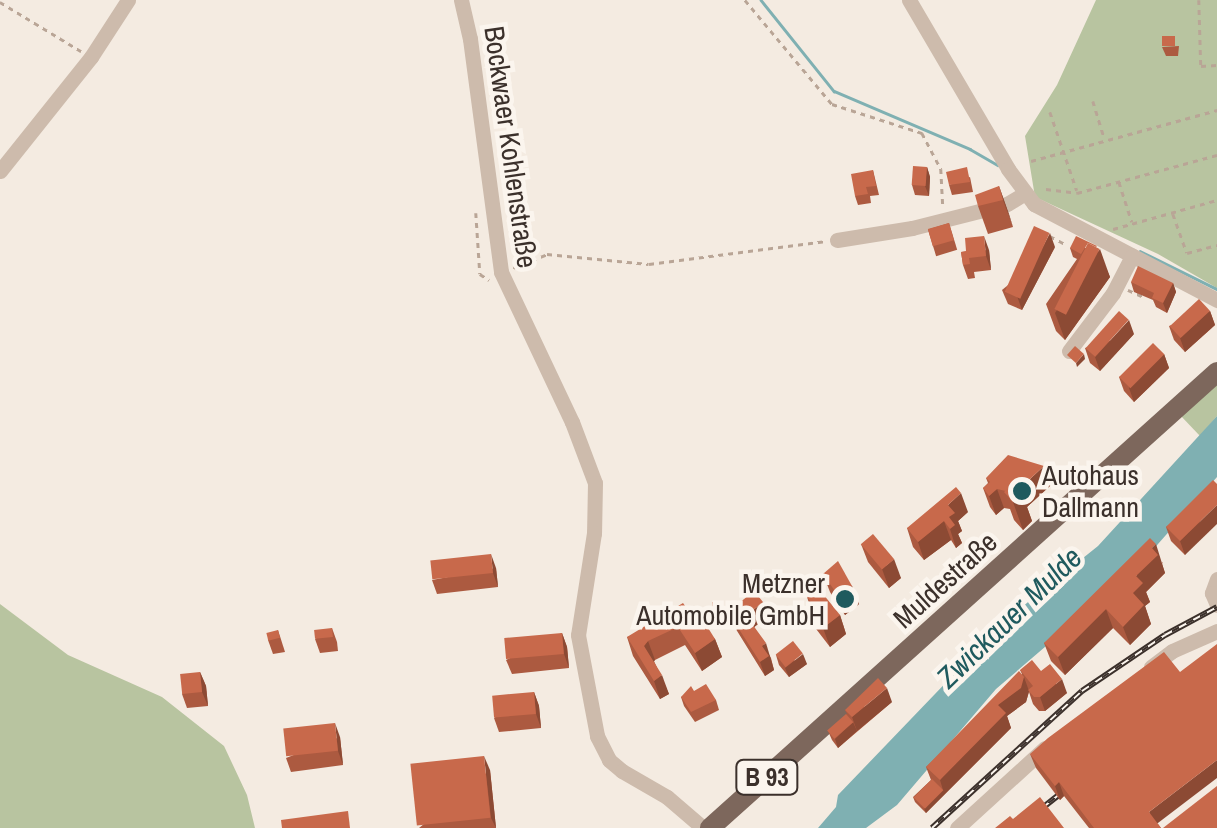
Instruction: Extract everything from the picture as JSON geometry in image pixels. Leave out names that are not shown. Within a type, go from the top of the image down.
[{"type":"main road","name":"Muldestraße","points":[[707,828],[1217,372]]},
{"type":"street","points":[[0,171],[91,56],[128,0]]},
{"type":"street","name":"Bockwaer Kohlenstraße","points":[[461,0],[470,39],[502,272],[572,422],[595,483],[594,533],[578,635],[597,736],[609,760],[622,772],[666,797],[707,828]]},
{"type":"street","points":[[909,0],[1025,193],[1045,212],[1217,300]]},
{"type":"street","points":[[837,240],[870,238],[1007,204],[1025,193]]},
{"type":"street","points":[[1068,351],[1117,285],[1132,256]]},
{"type":"street","points":[[1217,579],[1212,593],[1217,605]]},
{"type":"street","points":[[1130,683],[1172,651],[1217,631]]},
{"type":"street","points":[[956,828],[1060,736]]},
{"type":"path","points":[[745,0],[832,104],[922,133],[942,169],[943,219]]},
{"type":"path","points":[[1199,0],[1201,66],[1217,65]]},
{"type":"path","points":[[0,2],[91,56]]},
{"type":"path","points":[[1092,102],[1104,140]]},
{"type":"path","points":[[1031,161],[1217,110]]},
{"type":"path","points":[[1050,112],[1077,193]]},
{"type":"path","points":[[1046,189],[1077,193],[1217,155]]},
{"type":"path","points":[[1119,182],[1132,224]]},
{"type":"path","points":[[1113,229],[1217,200]]},
{"type":"path","points":[[1173,213],[1186,253],[1217,245]]},
{"type":"path","points":[[476,214],[480,274],[487,280],[548,254],[650,264],[837,240]]},
{"type":"path","points":[[1039,231],[1066,244]]},
{"type":"path","points":[[1117,285],[1144,297]]},
{"type":"green space","points":[[1096,0],[1217,0],[1217,288],[1158,254],[1035,197],[1025,136],[1057,85]]},
{"type":"green space","points":[[1217,379],[1217,416],[1200,436],[1180,415]]},
{"type":"green space","points":[[0,604],[68,655],[162,697],[224,746],[247,795],[255,828],[0,828]]},
{"type":"water","points":[[1217,416],[1217,477],[1136,569],[996,689],[897,805],[866,828],[818,828],[836,807],[838,795],[1007,619],[1098,546]]},
{"type":"building","points":[[1162,36],[1175,36],[1175,46],[1162,46]]},
{"type":"building","points":[[913,166],[927,167],[926,186],[912,185]]},
{"type":"building","points":[[967,167],[970,182],[949,185],[946,172]]},
{"type":"building","points":[[873,170],[876,186],[866,187],[868,194],[855,196],[851,174]]},
{"type":"building","points":[[999,186],[1003,200],[978,206],[975,195]]},
{"type":"building","points":[[949,223],[954,240],[933,246],[928,229]]},
{"type":"building","points":[[1034,226],[1050,233],[1020,299],[1005,292]]},
{"type":"building","points":[[984,236],[986,256],[969,258],[970,264],[963,265],[965,238]]},
{"type":"building","points":[[1076,236],[1097,246],[1088,243],[1081,254],[1070,248]]},
{"type":"building","points":[[1088,243],[1100,249],[1066,315],[1054,309]]},
{"type":"building","points":[[1138,266],[1173,283],[1163,303],[1152,298],[1154,293],[1131,282]]},
{"type":"building","points":[[1199,299],[1210,311],[1181,338],[1170,326]]},
{"type":"building","points":[[1119,311],[1129,320],[1095,357],[1086,348]]},
{"type":"building","points":[[1153,343],[1164,354],[1130,388],[1119,377]]},
{"type":"building","points":[[1075,346],[1084,354],[1076,363],[1067,355]]},
{"type":"building","points":[[1008,455],[1044,466],[1017,491],[1010,487],[1006,491],[997,489],[989,496],[983,488],[990,482],[986,478]]},
{"type":"building","points":[[1213,480],[1217,484],[1217,505],[1180,541],[1166,527]]},
{"type":"building","points":[[956,487],[961,493],[948,505],[955,513],[949,517],[955,525],[950,529],[944,521],[918,542],[907,528]]},
{"type":"building","points":[[1010,487],[1022,494],[1013,502],[1004,492]]},
{"type":"building","points":[[873,534],[894,559],[882,570],[861,544]]},
{"type":"building","points":[[1150,538],[1158,555],[1136,576],[1143,583],[1133,593],[1144,605],[1123,627],[1106,609],[1058,657],[1044,643]]},
{"type":"building","points":[[491,554],[493,573],[432,579],[430,560]]},
{"type":"building","points":[[838,561],[852,586],[839,597],[823,574]]},
{"type":"building","points":[[819,589],[840,615],[823,628],[806,606],[811,602],[807,597]]},
{"type":"building","points":[[754,591],[763,602],[742,619],[746,624],[750,621],[766,643],[762,646],[769,656],[760,662],[728,612]]},
{"type":"building","points":[[721,601],[723,617],[714,618],[712,602]]},
{"type":"building","points":[[683,603],[694,618],[700,615],[715,639],[695,653],[678,627],[648,641],[644,646],[662,675],[654,681],[627,637]]},
{"type":"building","points":[[332,628],[333,637],[315,639],[314,630]]},
{"type":"building","points":[[278,630],[280,638],[268,641],[266,633]]},
{"type":"building","points":[[562,633],[564,654],[506,659],[504,638]]},
{"type":"building","points":[[793,641],[803,654],[786,667],[776,655]]},
{"type":"building","points":[[1217,644],[1217,760],[1149,812],[1161,828],[1094,828],[1059,782],[1055,786],[1030,754],[1164,652],[1180,672]]},
{"type":"building","points":[[1032,660],[1041,671],[1050,664],[1062,679],[1040,697],[1034,697],[1028,690],[1033,686],[1020,670]]},
{"type":"building","points":[[1019,671],[1024,677],[1021,688],[998,705],[1006,713],[940,780],[926,767]]},
{"type":"building","points":[[200,672],[202,692],[182,694],[180,674]]},
{"type":"building","points":[[878,678],[887,688],[852,717],[845,710]]},
{"type":"building","points":[[706,684],[716,700],[691,712],[681,697],[691,686],[694,691]]},
{"type":"building","points":[[534,692],[536,714],[494,718],[492,696]]},
{"type":"building","points":[[846,714],[853,722],[834,739],[827,730]]},
{"type":"building","points":[[335,723],[338,751],[286,756],[283,728]]},
{"type":"building","points":[[484,756],[490,818],[417,825],[410,764]]},
{"type":"building","points":[[932,779],[943,790],[925,809],[914,797]]},
{"type":"building","points":[[1217,786],[1217,828],[1163,828]]},
{"type":"building","points":[[1040,797],[1064,828],[995,828],[1010,816],[1013,819]]},
{"type":"building","points":[[348,811],[350,828],[282,828],[281,820]]},
{"type":"waterway","points":[[761,0],[834,91],[970,149],[998,165]]},
{"type":"waterway","points":[[1140,251],[1217,289]]},
{"type":"railway","points":[[932,828],[1082,691],[1165,635],[1217,607]]},
{"type":"railway","points":[[1017,828],[1080,778]]},
{"type":"place","name":"Autohaus Dallmann","points":[[1022,491]]},
{"type":"place","name":"Metzner Automobile GmbH","points":[[845,599]]},
{"type":"water label","name":"Zwickauer Mulde","points":[[1009,617]]}]
